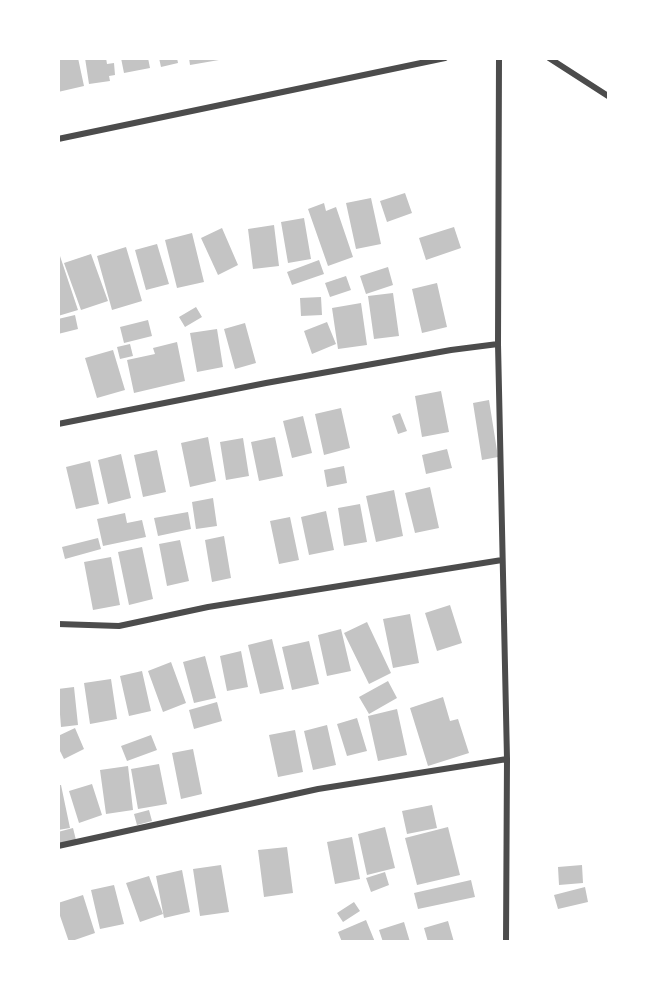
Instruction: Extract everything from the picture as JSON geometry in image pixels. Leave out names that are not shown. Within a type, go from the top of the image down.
[{"type":"street","points":[[58,139],[444,58]]},
{"type":"street","points":[[499,58],[498,344],[507,759],[506,942]]},
{"type":"street","points":[[549,58],[609,96]]},
{"type":"street","points":[[58,424],[266,383],[451,350],[498,344]]},
{"type":"street","points":[[58,624],[119,626],[208,607],[502,560]]},
{"type":"street","points":[[58,846],[318,789],[507,759]]},
{"type":"building","points":[[58,58],[78,58],[84,86],[58,92]]},
{"type":"building","points":[[85,58],[106,58],[107,64],[114,63],[115,75],[109,76],[110,81],[89,84]]},
{"type":"building","points":[[121,58],[148,58],[150,68],[124,73]]},
{"type":"building","points":[[159,58],[177,58],[178,63],[161,67]]},
{"type":"building","points":[[189,58],[219,58],[219,60],[190,65]]},
{"type":"building","points":[[405,193],[412,213],[387,222],[380,201]]},
{"type":"building","points":[[371,198],[381,244],[356,249],[346,203]]},
{"type":"building","points":[[324,203],[326,211],[336,207],[353,257],[328,266],[308,209]]},
{"type":"building","points":[[304,218],[311,259],[288,263],[281,222]]},
{"type":"building","points":[[274,225],[279,266],[253,269],[248,229]]},
{"type":"building","points":[[454,227],[461,248],[426,260],[419,238]]},
{"type":"building","points":[[222,228],[238,265],[218,275],[201,238]]},
{"type":"building","points":[[192,233],[204,282],[177,288],[165,240]]},
{"type":"building","points":[[157,244],[169,284],[146,290],[135,250]]},
{"type":"building","points":[[126,247],[142,301],[112,310],[97,256]]},
{"type":"building","points":[[91,254],[108,301],[81,310],[64,263]]},
{"type":"building","points":[[58,256],[60,256],[78,310],[58,316]]},
{"type":"building","points":[[319,260],[324,274],[292,285],[287,272]]},
{"type":"building","points":[[388,267],[393,285],[366,294],[360,276]]},
{"type":"building","points":[[346,276],[351,290],[330,297],[325,283]]},
{"type":"building","points":[[437,283],[447,327],[422,333],[412,289]]},
{"type":"building","points":[[393,293],[399,336],[374,339],[368,296]]},
{"type":"building","points":[[321,297],[322,315],[301,316],[300,298]]},
{"type":"building","points":[[361,303],[367,345],[338,349],[332,308]]},
{"type":"building","points":[[196,307],[202,317],[185,327],[179,317]]},
{"type":"building","points":[[75,315],[78,329],[58,334],[58,319]]},
{"type":"building","points":[[148,320],[152,336],[124,343],[120,327]]},
{"type":"building","points":[[327,322],[336,344],[312,354],[304,331]]},
{"type":"building","points":[[245,323],[256,363],[235,369],[224,329]]},
{"type":"building","points":[[217,329],[223,367],[197,372],[190,333]]},
{"type":"building","points":[[177,342],[185,381],[134,393],[127,360],[155,354],[153,348]]},
{"type":"building","points":[[130,344],[133,356],[120,359],[117,347]]},
{"type":"building","points":[[113,350],[125,390],[97,398],[85,358]]},
{"type":"building","points":[[441,391],[449,432],[422,437],[415,396]]},
{"type":"building","points":[[489,400],[498,457],[482,460],[473,403]]},
{"type":"building","points":[[341,408],[350,448],[324,455],[315,414]]},
{"type":"building","points":[[400,413],[407,431],[398,434],[392,416]]},
{"type":"building","points":[[303,416],[312,453],[292,458],[283,421]]},
{"type":"building","points":[[208,437],[216,481],[190,487],[181,443]]},
{"type":"building","points":[[275,437],[283,476],[259,481],[251,442]]},
{"type":"building","points":[[243,438],[249,476],[226,480],[220,442]]},
{"type":"building","points":[[447,449],[452,468],[426,474],[422,455]]},
{"type":"building","points":[[157,450],[166,492],[143,497],[134,455]]},
{"type":"building","points":[[121,454],[131,498],[108,504],[98,460]]},
{"type":"building","points":[[90,461],[99,504],[76,509],[66,467]]},
{"type":"building","points":[[344,466],[347,483],[327,487],[324,470]]},
{"type":"building","points":[[430,487],[439,528],[415,533],[405,493]]},
{"type":"building","points":[[394,490],[403,536],[376,542],[366,496]]},
{"type":"building","points":[[213,498],[217,526],[196,529],[192,502]]},
{"type":"building","points":[[360,504],[367,542],[344,546],[338,508]]},
{"type":"building","points":[[326,511],[334,550],[309,555],[301,517]]},
{"type":"building","points":[[188,512],[191,529],[158,536],[154,518]]},
{"type":"building","points":[[125,513],[127,523],[142,520],[146,537],[103,546],[97,519]]},
{"type":"building","points":[[290,517],[299,560],[279,564],[270,521]]},
{"type":"building","points":[[224,536],[231,578],[212,582],[205,540]]},
{"type":"building","points":[[98,538],[101,549],[65,559],[62,547]]},
{"type":"building","points":[[180,540],[189,581],[167,586],[159,544]]},
{"type":"building","points":[[142,547],[153,599],[129,605],[118,552]]},
{"type":"building","points":[[111,557],[120,605],[93,610],[84,562]]},
{"type":"building","points":[[450,605],[462,643],[437,651],[425,613]]},
{"type":"building","points":[[410,614],[419,663],[393,668],[383,619]]},
{"type":"building","points":[[367,622],[391,673],[369,684],[344,633]]},
{"type":"building","points":[[341,629],[351,671],[327,676],[318,635]]},
{"type":"building","points":[[272,639],[284,689],[260,694],[248,645]]},
{"type":"building","points":[[309,641],[319,684],[292,690],[282,647]]},
{"type":"building","points":[[241,651],[248,687],[227,691],[220,656]]},
{"type":"building","points":[[205,656],[216,698],[194,703],[183,662]]},
{"type":"building","points":[[171,662],[186,703],[163,712],[148,671]]},
{"type":"building","points":[[142,671],[151,711],[129,716],[120,676]]},
{"type":"building","points":[[111,679],[117,719],[90,724],[84,683]]},
{"type":"building","points":[[388,681],[397,698],[369,714],[359,697]]},
{"type":"building","points":[[74,687],[78,725],[61,727],[58,689]]},
{"type":"building","points":[[443,697],[450,721],[458,719],[469,753],[428,766],[410,708]]},
{"type":"building","points":[[217,702],[222,721],[194,729],[189,710]]},
{"type":"building","points":[[397,709],[407,755],[378,761],[368,716]]},
{"type":"building","points":[[357,718],[367,751],[347,756],[337,724]]},
{"type":"building","points":[[327,725],[336,765],[313,770],[304,731]]},
{"type":"building","points":[[75,728],[84,749],[64,759],[58,747],[58,736]]},
{"type":"building","points":[[295,730],[303,772],[278,777],[269,735]]},
{"type":"building","points":[[151,735],[157,750],[127,761],[121,746]]},
{"type":"building","points":[[193,749],[202,794],[181,799],[172,753]]},
{"type":"building","points":[[159,764],[167,804],[138,809],[131,769]]},
{"type":"building","points":[[128,766],[133,810],[106,814],[100,770]]},
{"type":"building","points":[[92,784],[102,815],[79,823],[69,791]]},
{"type":"building","points":[[58,785],[61,785],[70,828],[58,830]]},
{"type":"building","points":[[432,805],[437,828],[407,834],[402,811]]},
{"type":"building","points":[[149,810],[152,821],[137,825],[134,814]]},
{"type":"building","points":[[385,827],[395,868],[367,875],[358,834]]},
{"type":"building","points":[[448,827],[460,875],[417,885],[405,838]]},
{"type":"building","points":[[73,828],[76,840],[59,845],[58,832]]},
{"type":"building","points":[[352,837],[360,879],[335,884],[327,842]]},
{"type":"building","points":[[287,847],[293,893],[264,897],[258,850]]},
{"type":"building","points":[[221,865],[229,912],[200,916],[193,869]]},
{"type":"building","points":[[582,865],[583,883],[559,885],[558,867]]},
{"type":"building","points":[[182,870],[190,912],[164,918],[156,876]]},
{"type":"building","points":[[385,872],[389,885],[371,892],[366,878]]},
{"type":"building","points":[[149,876],[163,914],[140,922],[126,883]]},
{"type":"building","points":[[471,880],[475,897],[418,909],[414,893]]},
{"type":"building","points":[[114,885],[124,924],[100,929],[91,890]]},
{"type":"building","points":[[585,887],[588,902],[558,909],[554,895]]},
{"type":"building","points":[[83,895],[95,933],[69,942],[58,910],[58,903]]},
{"type":"building","points":[[354,902],[360,911],[343,922],[337,913]]},
{"type":"building","points":[[366,920],[375,942],[342,942],[338,932]]},
{"type":"building","points":[[448,921],[454,942],[428,942],[424,928]]},
{"type":"building","points":[[404,922],[410,942],[383,942],[379,930]]}]
